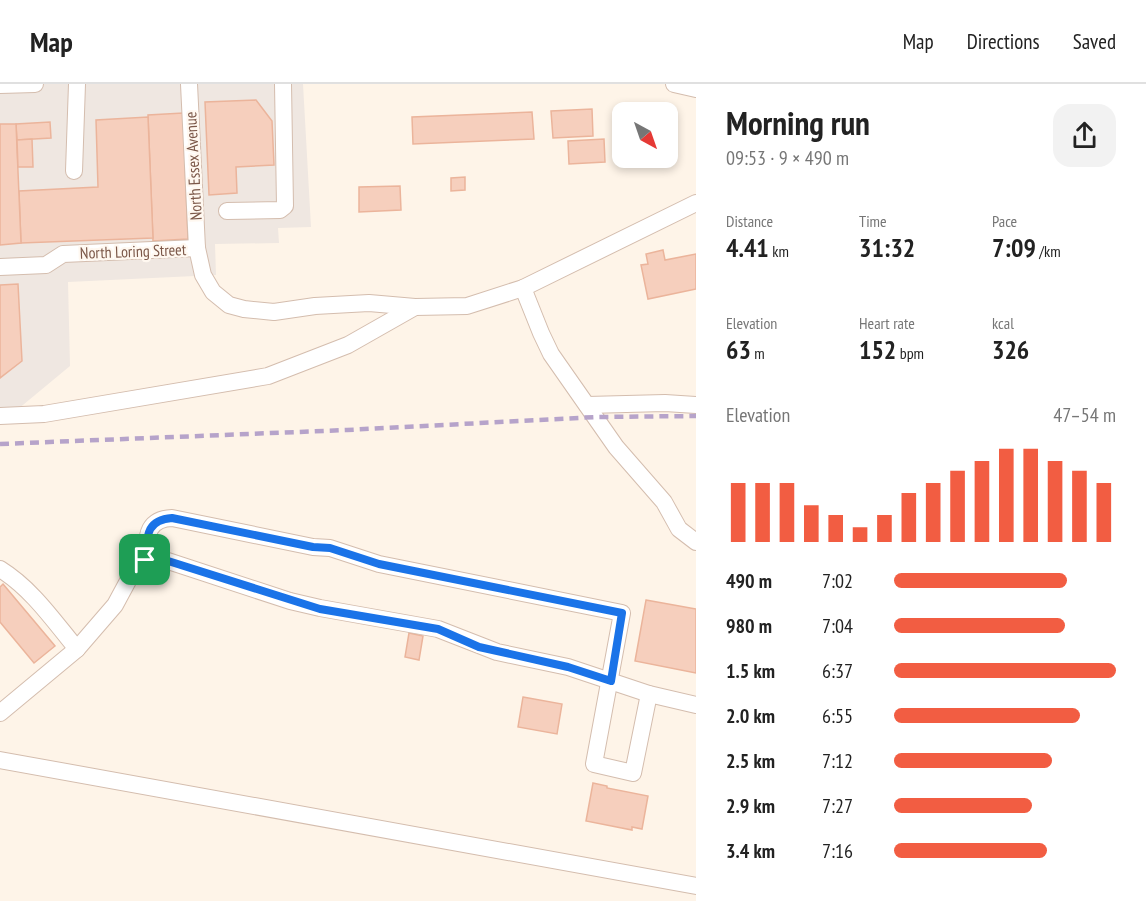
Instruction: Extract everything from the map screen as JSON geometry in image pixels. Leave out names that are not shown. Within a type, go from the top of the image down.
[{"type":"street","points":[[0,85],[35,84]]},
{"type":"street","points":[[74,171],[77,84]]},
{"type":"street","name":"North Essex Avenue","points":[[189,84],[197,248],[203,275],[213,292],[229,305],[244,309],[274,312],[315,306],[369,303],[415,307],[467,306],[524,288],[696,203]]},
{"type":"street","points":[[227,211],[280,210],[285,206],[284,84]]},
{"type":"street","points":[[674,84],[696,89]]},
{"type":"street","name":"North Loring Street","points":[[0,267],[46,265],[63,254],[197,248]]},
{"type":"street","points":[[524,288],[551,354],[616,447],[664,502],[679,529],[696,542]]},
{"type":"street","points":[[0,416],[44,414],[268,376],[348,345],[415,307]]},
{"type":"street","points":[[587,405],[664,403],[696,405]]},
{"type":"street","points":[[145,560],[148,532],[158,521],[172,518],[313,547],[330,548],[379,564],[622,613],[594,765],[633,773],[649,694]]},
{"type":"street","points":[[0,713],[77,649],[115,605],[136,566],[145,560],[165,560],[320,609],[438,629],[488,650],[568,667],[649,694],[696,705]]},
{"type":"street","points":[[0,569],[19,581],[30,592],[77,649]]},
{"type":"street","points":[[0,760],[696,886]]},
{"type":"shaded area","points":[[0,84],[303,84],[311,227],[278,228],[279,243],[215,244],[216,275],[68,282],[70,366],[0,424]]},
{"type":"building","points":[[256,100],[272,121],[274,165],[236,167],[237,193],[209,195],[205,102]]},
{"type":"building","points":[[592,109],[593,136],[553,138],[551,111]]},
{"type":"building","points":[[532,112],[534,139],[413,144],[412,117]]},
{"type":"building","points":[[183,113],[188,239],[153,241],[148,115]]},
{"type":"building","points":[[148,117],[153,238],[21,243],[19,191],[98,187],[96,120]]},
{"type":"building","points":[[50,122],[51,138],[17,140],[16,124]]},
{"type":"building","points":[[0,124],[16,124],[21,243],[0,245]]},
{"type":"building","points":[[32,139],[33,167],[18,167],[17,140]]},
{"type":"building","points":[[604,139],[605,162],[569,164],[568,141]]},
{"type":"building","points":[[465,177],[465,190],[451,191],[451,178]]},
{"type":"building","points":[[400,186],[401,210],[359,212],[359,187]]},
{"type":"building","points":[[663,250],[665,260],[696,254],[696,289],[648,299],[641,265],[648,264],[646,254]]},
{"type":"building","points":[[18,284],[22,361],[0,378],[0,285]]},
{"type":"building","points":[[3,584],[55,646],[34,663],[0,622],[0,587]]},
{"type":"building","points":[[646,600],[696,609],[696,673],[635,661]]},
{"type":"building","points":[[409,633],[423,636],[419,660],[405,657]]},
{"type":"building","points":[[523,697],[562,704],[557,734],[518,727]]},
{"type":"building","points":[[593,783],[648,796],[642,829],[632,827],[632,830],[586,821]]},
{"type":"railway","points":[[0,444],[596,417],[696,416]]},
{"type":"route","points":[[172,518],[313,547],[330,548],[379,564],[622,613],[611,681],[568,667],[479,647],[438,629],[320,609],[165,560],[145,560],[148,532],[158,521],[172,518]]}]
